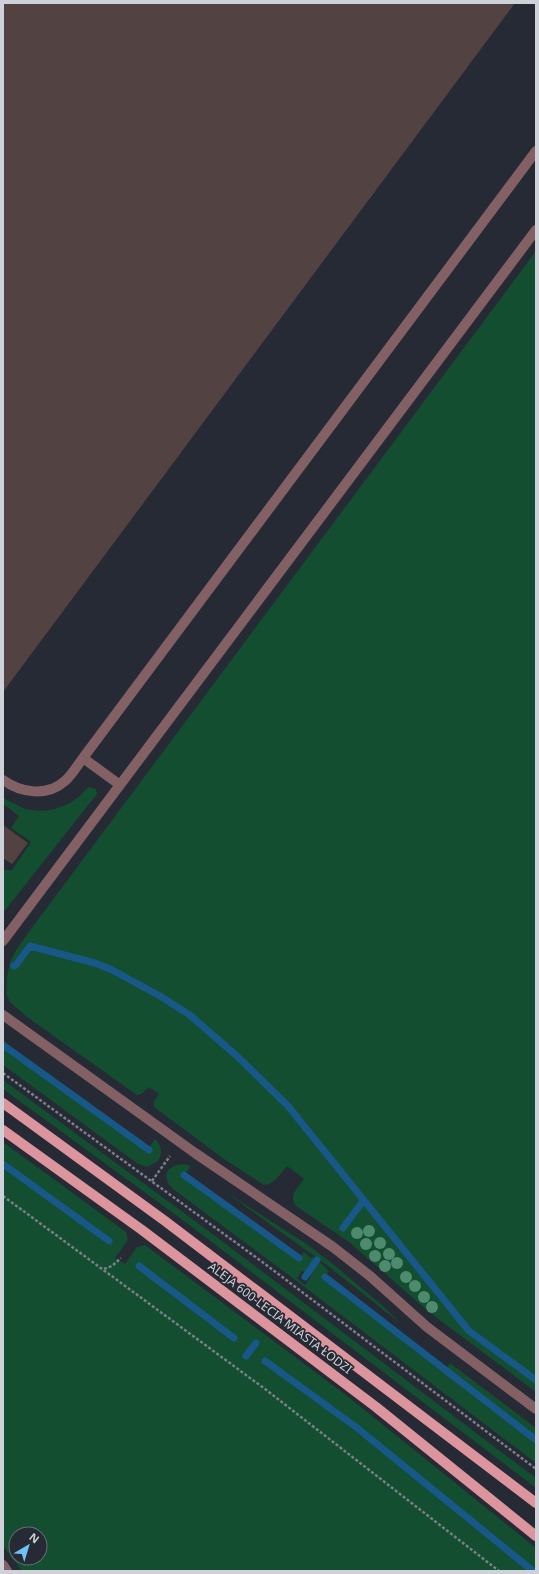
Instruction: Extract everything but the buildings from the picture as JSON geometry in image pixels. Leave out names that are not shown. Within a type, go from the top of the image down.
[{"type":"main road","name":"ALEJA 600-LECIA MIASTA ŁODZI","points":[[3,1103],[165,1221],[536,1503]]},
{"type":"main road","name":"ALEJA 600-LECIA MIASTA ŁODZI","points":[[3,1130],[142,1230],[376,1407],[536,1536]]},
{"type":"street","points":[[3,780],[27,791],[44,792],[64,782],[536,151]]},
{"type":"street","points":[[3,941],[536,230]]},
{"type":"street","points":[[83,758],[120,786]]},
{"type":"street","points":[[3,1015],[179,1142],[333,1247],[370,1276],[427,1327],[536,1409]]},
{"type":"street","points":[[3,1565],[7,1571]]},
{"type":"path","points":[[3,1073],[261,1261],[536,1469]]},
{"type":"path","points":[[152,1181],[179,1142]]},
{"type":"path","points":[[3,1197],[7,1198],[266,1389],[499,1571]]},
{"type":"path","points":[[104,1270],[122,1258]]},
{"type":"green space","points":[[536,251],[536,1392],[429,1312],[349,1242],[296,1206],[293,1195],[304,1179],[287,1166],[274,1181],[264,1185],[224,1159],[154,1107],[154,1101],[159,1094],[149,1087],[141,1094],[137,1095],[27,1017],[10,1002],[6,994],[10,962],[16,950]]},
{"type":"green space","points":[[89,787],[96,789],[97,794],[3,913],[3,870],[12,870],[31,842],[11,828],[19,816],[3,804],[3,798],[23,808],[43,811],[70,803],[78,798]]},
{"type":"green space","points":[[3,1047],[147,1151],[155,1139],[161,1150],[161,1155],[158,1161],[147,1167],[138,1164],[3,1065]]},
{"type":"green space","points":[[3,1080],[214,1235],[536,1478],[536,1488],[188,1224],[3,1089]]},
{"type":"green space","points":[[3,1142],[126,1232],[128,1240],[115,1258],[125,1264],[137,1247],[145,1245],[346,1395],[536,1548],[536,1571],[22,1571],[18,1566],[48,1566],[48,1526],[8,1526],[8,1553],[3,1546]]},
{"type":"green space","points":[[183,1164],[191,1166],[183,1177],[298,1260],[304,1252],[311,1258],[312,1256],[315,1258],[305,1272],[302,1271],[297,1278],[305,1285],[320,1262],[329,1271],[323,1280],[443,1372],[450,1363],[536,1428],[536,1463],[173,1189],[167,1180],[167,1173],[172,1167]]},
{"type":"green space","points":[[224,1191],[308,1245],[383,1306],[401,1324],[328,1266]]},
{"type":"waterway","points":[[14,966],[30,946],[95,963],[112,970],[160,996],[191,1016],[238,1057],[288,1106],[469,1331],[536,1380]]},
{"type":"waterway","points":[[3,1045],[149,1150]]},
{"type":"waterway","points":[[3,1164],[109,1241]]},
{"type":"waterway","points":[[184,1175],[299,1258]]},
{"type":"waterway","points":[[343,1228],[363,1201]]},
{"type":"waterway","points":[[305,1277],[317,1260]]},
{"type":"waterway","points":[[139,1266],[234,1338]]},
{"type":"waterway","points":[[325,1277],[536,1440]]},
{"type":"waterway","points":[[246,1356],[256,1343]]},
{"type":"waterway","points":[[265,1361],[356,1427],[533,1571]]}]
